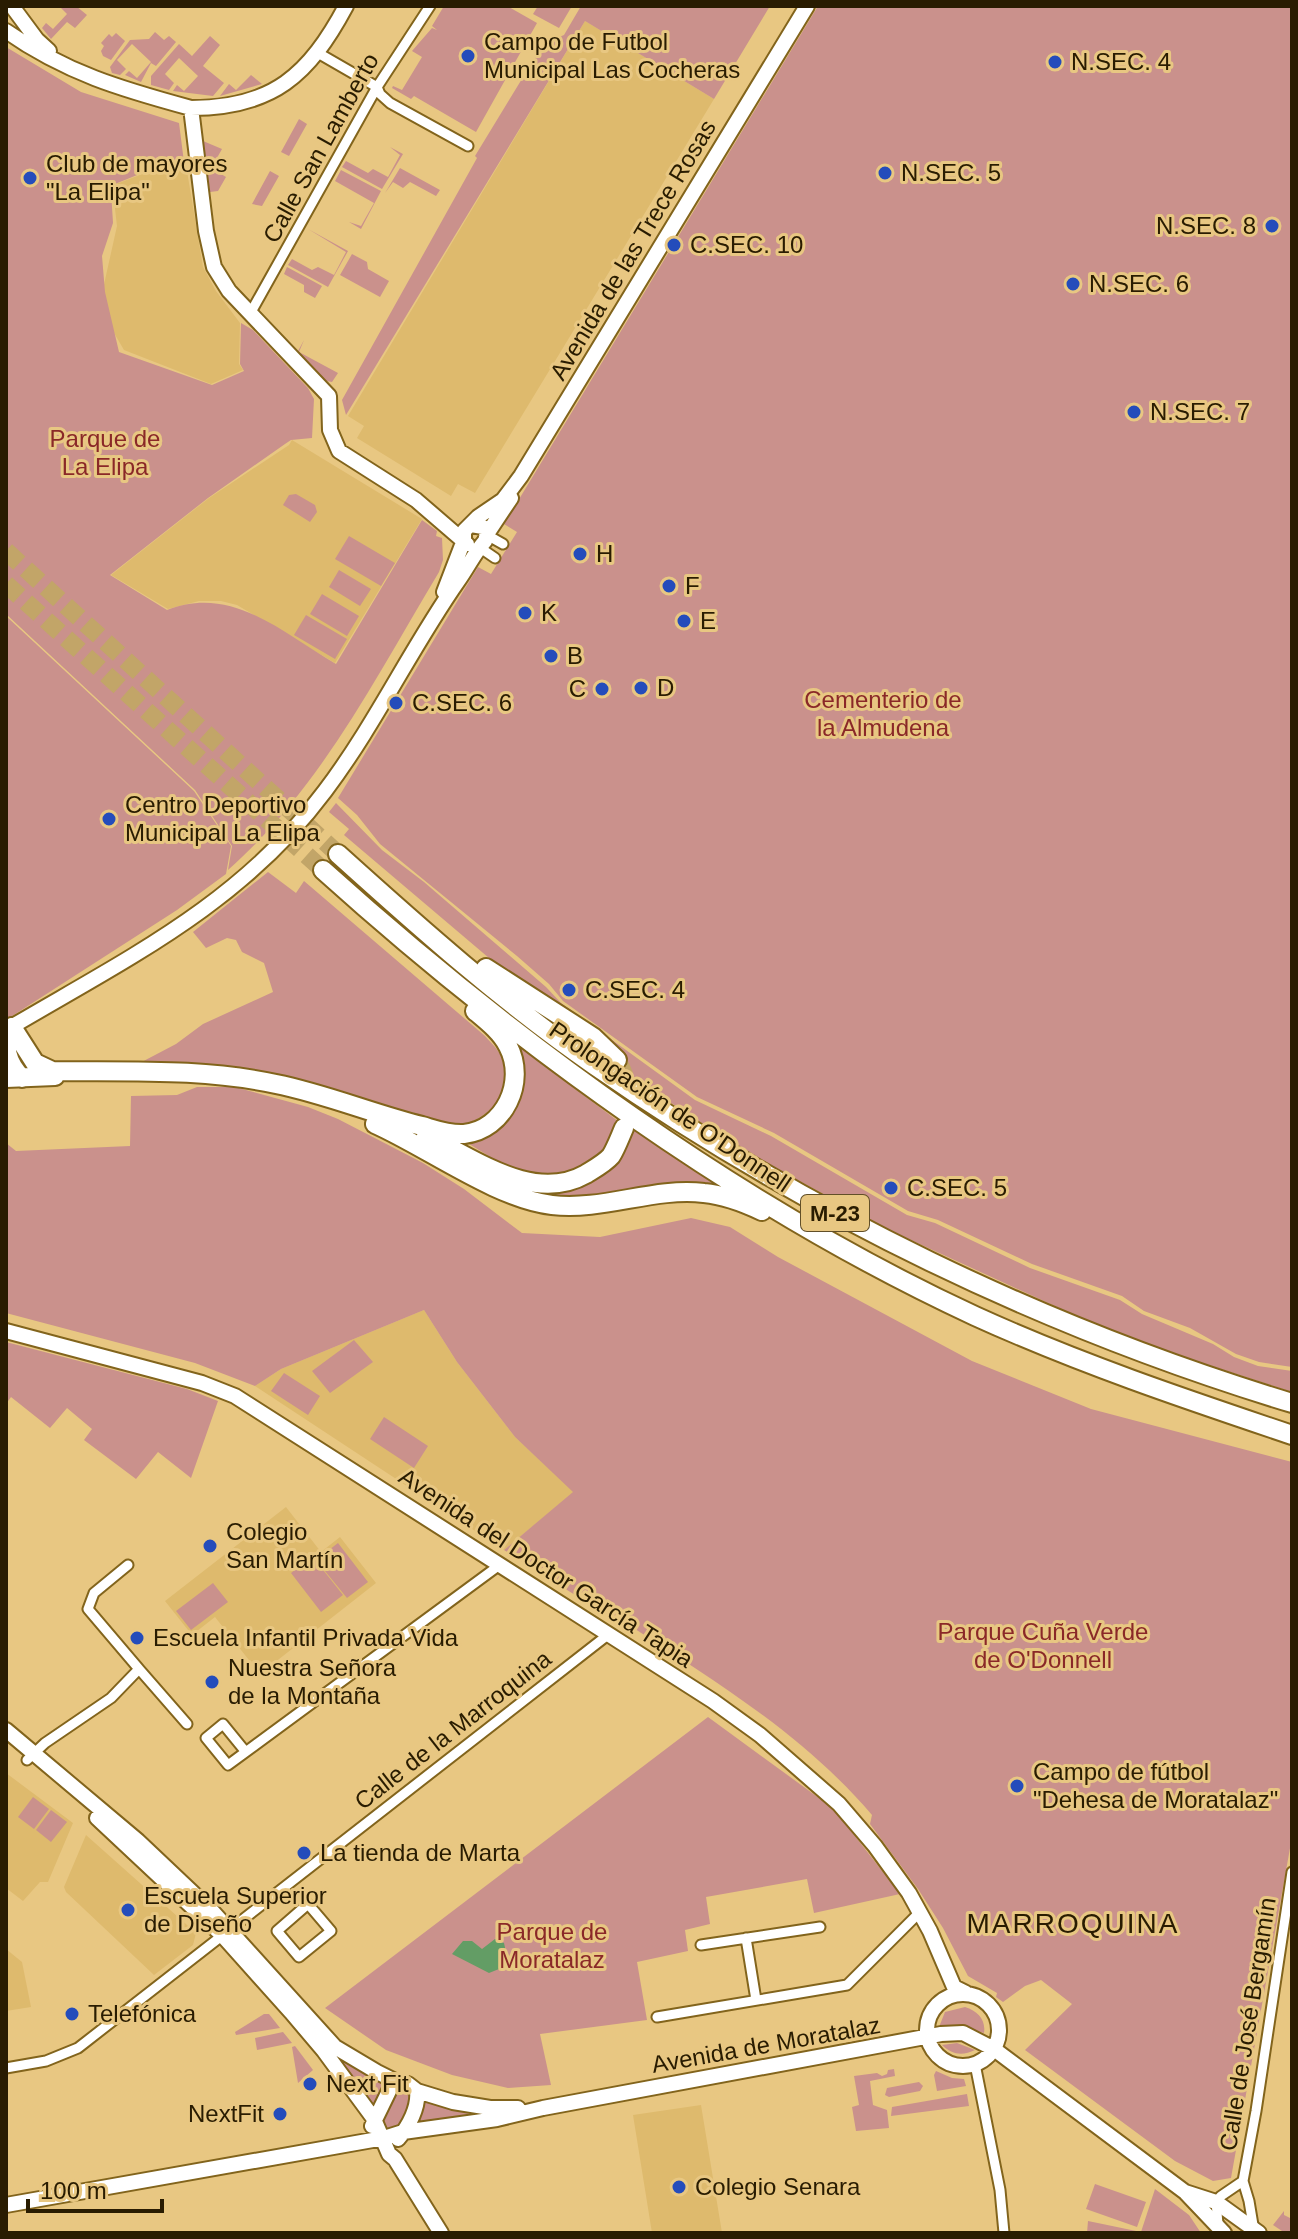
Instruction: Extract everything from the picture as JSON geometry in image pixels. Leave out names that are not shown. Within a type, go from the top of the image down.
[{"type":"highway","name":"Prolongación de O'Donnell","points":[[338,854],[498,993],[593,1065],[722,1148],[858,1226],[946,1270],[1182,1368],[1292,1403]]},
{"type":"highway","name":"Prolongación de O'Donnell","points":[[323,870],[383,925],[586,1085],[822,1236],[976,1316],[1146,1386],[1292,1435]]},
{"type":"highway","points":[[9,1035],[40,1068],[52,1071],[230,1076],[278,1084],[450,1134],[475,1132],[490,1124],[512,1096],[516,1077],[508,1047],[493,1027],[408,955],[383,925]]},
{"type":"highway","points":[[427,933],[452,944],[505,982],[593,1037],[617,1060]]},
{"type":"highway","points":[[9,1035],[14,1078],[145,1072]]},
{"type":"highway","points":[[315,1094],[492,1184],[534,1202],[583,1206],[669,1193],[701,1192],[739,1201],[822,1236]]},
{"type":"highway","points":[[387,1118],[518,1180],[545,1185],[575,1180],[595,1169],[610,1156],[624,1128]]},
{"type":"street","points":[[6,31],[71,70],[102,83],[191,108],[228,105],[261,96],[288,82],[318,53],[346,6]]},
{"type":"street","name":"Calle San Lamberto","points":[[251,312],[377,87],[430,6]]},
{"type":"street","name":"Avenida de las Trece Rosas","points":[[9,1035],[202,913],[247,875],[319,799],[436,610],[470,564],[480,533],[521,476],[807,6]]},
{"type":"street","points":[[6,24],[14,17],[14,8]]},
{"type":"street","points":[[14,8],[37,40],[71,70]]},
{"type":"street","points":[[318,53],[377,87],[390,103],[468,146]]},
{"type":"street","points":[[191,108],[210,254],[220,279],[329,396],[330,430],[339,451],[416,500],[503,544]]},
{"type":"street","points":[[416,500],[464,540]]},
{"type":"street","name":"Avenida de las Trece Rosas","points":[[436,610],[464,540],[464,531],[480,533]]},
{"type":"street","points":[[480,533],[495,558]]},
{"type":"street","name":"Avenida del Doctor García Tapia","points":[[6,1331],[202,1383],[235,1396],[501,1564],[760,1735],[839,1804],[875,1846],[920,1912],[957,1992]]},
{"type":"street","points":[[245,1751],[223,1724],[206,1738],[228,1765],[501,1564]]},
{"type":"street","points":[[128,1565],[94,1593],[88,1609],[187,1724]]},
{"type":"street","name":"Calle de la Marroquina","points":[[6,2068],[46,2061],[78,2048],[609,1634]]},
{"type":"street","points":[[30,1756],[111,1698],[139,1669]]},
{"type":"street","points":[[6,1730],[30,1756]]},
{"type":"street","points":[[6,1742],[30,1756],[138,1841],[226,1932],[324,2051],[374,2119],[389,2154],[441,2233]]},
{"type":"street","name":"Calle de José Bergamín","points":[[1256,2232],[1243,2181],[1292,1872]]},
{"type":"street","points":[[308,1904],[331,1931],[299,1957],[277,1931],[308,1904]]},
{"type":"street","points":[[657,2017],[847,1985],[920,1912]]},
{"type":"street","points":[[701,1945],[820,1927]]},
{"type":"street","name":"Avenida de Moratalaz","points":[[226,1932],[335,2047],[397,2082],[453,2102],[490,2108],[543,2108]]},
{"type":"street","points":[[746,1938],[756,2000]]},
{"type":"street","points":[[957,1992],[978,1997],[993,2009],[999,2025],[994,2049],[975,2064],[966,2066],[946,2062],[931,2047],[927,2038],[930,2013],[940,2001],[957,1992]]},
{"type":"street","name":"Avenida de Moratalaz","points":[[384,2138],[403,2132],[497,2119],[927,2038],[963,2033],[994,2049]]},
{"type":"street","points":[[994,2049],[1185,2192],[1221,2231]]},
{"type":"street","points":[[975,2064],[1000,2190],[1004,2233]]},
{"type":"street","points":[[356,2143],[368,2134],[390,2089],[397,2082]]},
{"type":"street","points":[[395,2159],[397,2144],[418,2099],[417,2091]]},
{"type":"street","points":[[6,2205],[384,2138]]},
{"type":"street","name":"Calle de José Bergamín","points":[[1216,2202],[1243,2181]]},
{"type":"street","points":[[1229,2191],[1243,2195],[1249,2201]]},
{"type":"street","points":[[1185,2192],[1216,2202],[1256,2232]]},
{"type":"street","points":[[1216,2202],[1221,2231]]},
{"type":"shaded area","points":[[585,21],[714,99],[475,493],[458,484],[451,496],[357,438],[364,426],[348,416]]},
{"type":"shaded area","points":[[153,170],[187,171],[203,267],[240,323],[239,364],[243,370],[211,384],[124,350],[99,307],[117,226],[113,191],[116,184]]},
{"type":"shaded area","points":[[292,440],[422,519],[335,663],[237,605],[199,601],[168,609],[111,575],[209,498]]},
{"type":"shaded area","points":[[424,1310],[457,1362],[515,1437],[574,1492],[504,1550],[255,1386],[281,1369]]},
{"type":"shaded area","points":[[286,1507],[321,1552],[340,1537],[376,1583],[260,1674],[215,1617],[192,1635],[165,1601]]},
{"type":"shaded area","points":[[6,1773],[73,1823],[48,1882],[40,1882],[23,1901],[6,1888]]},
{"type":"shaded area","name":"Escuela Superior de Diseño","points":[[86,1835],[196,1933],[193,1945],[154,1975],[66,1892],[64,1887]]},
{"type":"shaded area","points":[[495,1939],[504,1943],[507,1957],[504,1967],[489,1973],[452,1954],[463,1941],[472,1941],[482,1949]]},
{"type":"shaded area","points":[[6,1949],[22,1962],[31,2007],[6,2011]]},
{"type":"shaded area","name":"Colegio Senara","points":[[701,2105],[722,2233],[652,2233],[633,2115]]},
{"type":"green space","points":[[59,6],[76,6],[87,15],[75,28],[67,22],[51,39],[42,28],[46,23],[53,29],[67,14]]},
{"type":"green space","name":"Campo de Futbol Municipal Las Cocheras","points":[[444,6],[507,6],[537,23],[476,132],[414,96],[411,99],[392,88],[402,90],[422,57],[412,51],[432,28],[437,30],[432,26]]},
{"type":"green space","points":[[538,6],[572,6],[559,28],[533,14]]},
{"type":"green space","points":[[581,6],[770,6],[714,99],[585,21],[346,415],[342,400],[477,158],[475,156],[539,51],[564,35]]},
{"type":"green space","name":"Cementerio de la Almudena","points":[[818,6],[1292,6],[1292,1367],[1259,1362],[1236,1354],[1190,1328],[1144,1311],[1122,1296],[1032,1264],[938,1220],[908,1211],[774,1133],[697,1097],[563,1001],[517,956],[380,844],[357,815],[338,798],[478,567],[491,574],[517,532],[504,524]]},
{"type":"green space","points":[[155,32],[164,40],[169,36],[176,42],[156,66],[151,63],[141,82],[125,75],[129,71],[137,78],[151,62],[132,44],[117,60],[126,69],[120,75],[112,73],[110,67],[130,40],[149,39]]},
{"type":"green space","points":[[116,33],[125,41],[111,60],[103,56],[101,51],[104,46],[101,43],[109,34],[112,37]]},
{"type":"green space","points":[[210,36],[220,45],[203,66],[224,83],[213,96],[173,91],[177,85],[184,91],[198,76],[179,58],[165,74],[174,83],[169,90],[151,85],[151,76],[179,44],[192,56]]},
{"type":"green space","name":"Parque de La Elipa","points":[[6,47],[81,92],[179,123],[185,170],[152,169],[115,184],[111,191],[113,223],[102,256],[105,292],[119,352],[212,385],[244,371],[240,364],[241,323],[253,330],[308,388],[314,399],[312,438],[291,440],[285,444],[208,498],[110,575],[167,610],[213,603],[235,607],[276,626],[336,664],[422,520],[437,531],[436,536],[442,538],[443,560],[439,572],[344,730],[291,804],[228,870],[232,846],[195,790],[6,614]]},
{"type":"green space","points":[[251,75],[262,84],[220,96],[229,84],[236,90]]},
{"type":"green space","points":[[299,119],[307,124],[289,156],[281,152]]},
{"type":"green space","points":[[203,141],[222,149],[213,165],[206,166]]},
{"type":"green space","points":[[390,147],[403,154],[382,189],[342,167],[346,161],[368,173],[373,169],[388,177],[400,155]]},
{"type":"green space","points":[[400,168],[440,190],[436,196],[410,182],[403,188],[393,182],[385,193]]},
{"type":"green space","points":[[213,169],[226,177],[218,191],[210,192],[207,170]]},
{"type":"green space","points":[[341,170],[381,191],[361,229],[349,222],[361,226],[374,203],[335,181]]},
{"type":"green space","points":[[270,171],[279,176],[262,206],[252,204]]},
{"type":"green space","points":[[308,229],[348,251],[328,287],[288,265],[292,259],[312,270],[318,267],[334,275],[346,252]]},
{"type":"green space","points":[[352,254],[367,262],[368,269],[389,281],[380,297],[340,275]]},
{"type":"green space","points":[[287,267],[322,286],[315,298],[304,292],[304,285],[284,274]]},
{"type":"green space","points":[[304,340],[299,352],[338,373],[332,382],[326,381],[297,353]]},
{"type":"green space","points":[[296,494],[315,505],[317,512],[310,522],[283,505],[289,495]]},
{"type":"green space","points":[[349,536],[395,563],[381,586],[335,559]]},
{"type":"green space","points":[[339,570],[371,589],[360,606],[329,587]]},
{"type":"green space","points":[[322,594],[359,616],[347,636],[310,614]]},
{"type":"green space","points":[[306,615],[347,639],[335,659],[294,635]]},
{"type":"green space","name":"Centro Deportivo Municipal La Elipa","points":[[6,616],[194,791],[231,846],[226,874],[177,910],[6,1020]]},
{"type":"green space","points":[[336,803],[382,850],[424,882],[561,1003],[695,1100],[771,1136],[907,1215],[935,1223],[1030,1268],[1120,1300],[1142,1314],[1213,1344],[1234,1357],[1258,1366],[1292,1371],[1292,1392],[1156,1348],[1083,1319],[889,1230],[752,1155],[632,1078],[623,1058],[489,958],[344,835],[349,829],[329,812]]},
{"type":"green space","points":[[268,872],[296,893],[304,881],[494,1045],[505,1065],[507,1078],[504,1091],[488,1112],[450,1128],[279,1075],[225,1066],[136,1065],[176,1044],[203,1024],[273,992],[264,963],[242,952],[236,940],[227,938],[206,948],[193,932]]},
{"type":"green space","points":[[517,1045],[618,1121],[604,1151],[582,1168],[560,1175],[524,1173],[500,1163],[464,1141],[508,1117]]},
{"type":"green space","name":"Parque Cuña Verde de O'Donnell","points":[[197,1087],[235,1087],[308,1107],[338,1119],[423,1163],[464,1189],[522,1233],[600,1237],[691,1218],[730,1227],[778,1257],[972,1361],[1091,1409],[1292,1462],[1292,1837],[1231,2178],[1213,2181],[1175,2161],[1025,2050],[1072,2004],[1041,1980],[1025,1986],[1003,2002],[996,1997],[997,1993],[968,1976],[918,1889],[870,1824],[872,1815],[816,1759],[756,1710],[692,1666],[504,1550],[573,1492],[515,1437],[457,1362],[424,1310],[281,1369],[255,1386],[195,1363],[6,1313],[6,1143],[16,1151],[130,1146],[131,1096],[177,1095]]},
{"type":"green space","points":[[630,1128],[728,1190],[608,1198],[534,1197],[426,1141],[564,1189]]},
{"type":"green space","points":[[354,1340],[373,1362],[330,1393],[312,1371]]},
{"type":"green space","points":[[6,1342],[187,1389],[218,1401],[191,1478],[158,1452],[136,1479],[84,1440],[92,1429],[67,1408],[50,1428],[11,1397],[6,1404]]},
{"type":"green space","points":[[284,1373],[320,1396],[308,1415],[271,1391]]},
{"type":"green space","points":[[384,1417],[428,1446],[414,1468],[370,1439]]},
{"type":"green space","points":[[338,1543],[368,1582],[347,1598],[316,1560]]},
{"type":"green space","points":[[312,1556],[343,1595],[321,1612],[291,1573]]},
{"type":"green space","points":[[213,1583],[228,1602],[191,1630],[176,1611]]},
{"type":"green space","name":"Parque de Moratalaz","points":[[708,1717],[834,1809],[900,1894],[814,1913],[807,1879],[706,1897],[710,1924],[685,1930],[688,1951],[637,1962],[647,2020],[540,2034],[551,2085],[508,2088],[452,2075],[386,2050],[325,2008]]},
{"type":"green space","points":[[33,1797],[49,1809],[34,1829],[18,1817]]},
{"type":"green space","points":[[51,1810],[67,1822],[51,1842],[36,1830]]},
{"type":"green space","points":[[965,2007],[980,2017],[984,2033],[957,2025],[939,2027],[945,2012]]},
{"type":"green space","points":[[269,2014],[280,2028],[236,2035],[235,2032]]},
{"type":"green space","points":[[283,2032],[292,2043],[257,2050],[255,2038]]},
{"type":"green space","points":[[957,2043],[975,2050],[958,2054],[942,2045]]},
{"type":"green space","points":[[295,2046],[313,2070],[298,2083],[292,2047]]},
{"type":"green space","points":[[335,2057],[385,2082],[373,2107]]},
{"type":"green space","points":[[894,2069],[895,2076],[870,2081],[873,2105],[887,2110],[889,2128],[856,2131],[852,2107],[859,2105],[854,2076],[877,2073],[882,2076]]},
{"type":"green space","points":[[936,2071],[964,2079],[966,2086],[937,2091]]},
{"type":"green space","points":[[919,2082],[923,2086],[920,2091],[889,2097],[885,2095],[887,2088]]},
{"type":"green space","points":[[407,2092],[411,2101],[400,2126],[390,2130],[381,2121],[393,2095]]},
{"type":"green space","points":[[967,2094],[969,2106],[891,2116],[892,2107]]},
{"type":"green space","points":[[425,2099],[493,2112],[414,2127]]},
{"type":"green space","points":[[1095,2184],[1146,2202],[1137,2227],[1086,2209]]},
{"type":"green space","points":[[1155,2189],[1189,2215],[1201,2233],[1087,2233],[1088,2221],[1141,2232]]},
{"type":"green space","points":[[1284,2211],[1284,2215],[1292,2219],[1292,2233],[1285,2233],[1273,2225]]},
{"type":"tunnel","points":[[6,551],[338,854]]},
{"type":"tunnel","points":[[6,584],[323,870]]},
{"type":"tunnel","points":[[617,1060],[628,1092],[625,1125]]},
{"type":"place","name":"Campo de Futbol Municipal Las Cocheras","points":[[468,56]]},
{"type":"place","name":"N.SEC. 4","points":[[1055,62]]},
{"type":"place","name":"N.SEC. 5","points":[[885,173]]},
{"type":"place","name":"Club de mayores \"La Elipa\"","points":[[30,178]]},
{"type":"place","name":"N.SEC. 8","points":[[1272,226]]},
{"type":"place","name":"C.SEC. 10","points":[[674,245]]},
{"type":"place","name":"N.SEC. 6","points":[[1073,284]]},
{"type":"place","name":"N.SEC. 7","points":[[1134,412]]},
{"type":"place","name":"H","points":[[580,554]]},
{"type":"place","name":"F","points":[[669,586]]},
{"type":"place","name":"K","points":[[525,613]]},
{"type":"place","name":"E","points":[[684,621]]},
{"type":"place","name":"B","points":[[551,656]]},
{"type":"place","name":"D","points":[[641,688]]},
{"type":"place","name":"C","points":[[602,689]]},
{"type":"place","name":"C.SEC. 6","points":[[396,703]]},
{"type":"place","name":"Centro Deportivo Municipal La Elipa","points":[[109,819]]},
{"type":"place","name":"C.SEC. 4","points":[[569,990]]},
{"type":"place","name":"C.SEC. 5","points":[[891,1188]]},
{"type":"place","name":"Colegio San Martín","points":[[210,1546]]},
{"type":"place","name":"Escuela Infantil Privada Vida","points":[[137,1638]]},
{"type":"place","name":"Nuestra Señora de la Montaña","points":[[212,1682]]},
{"type":"place","name":"Campo de fútbol \"Dehesa de Moratalaz\"","points":[[1017,1786]]},
{"type":"place","name":"La tienda de Marta","points":[[304,1853]]},
{"type":"place","name":"Escuela Superior de Diseño","points":[[128,1910]]},
{"type":"place","name":"Telefónica","points":[[72,2014]]},
{"type":"place","name":"Next Fit","points":[[310,2084]]},
{"type":"place","name":"NextFit","points":[[280,2114]]},
{"type":"place","name":"Colegio Senara","points":[[679,2187]]},
{"type":"district","name":"MARROQUINA","points":[[1073,1923]]}]
